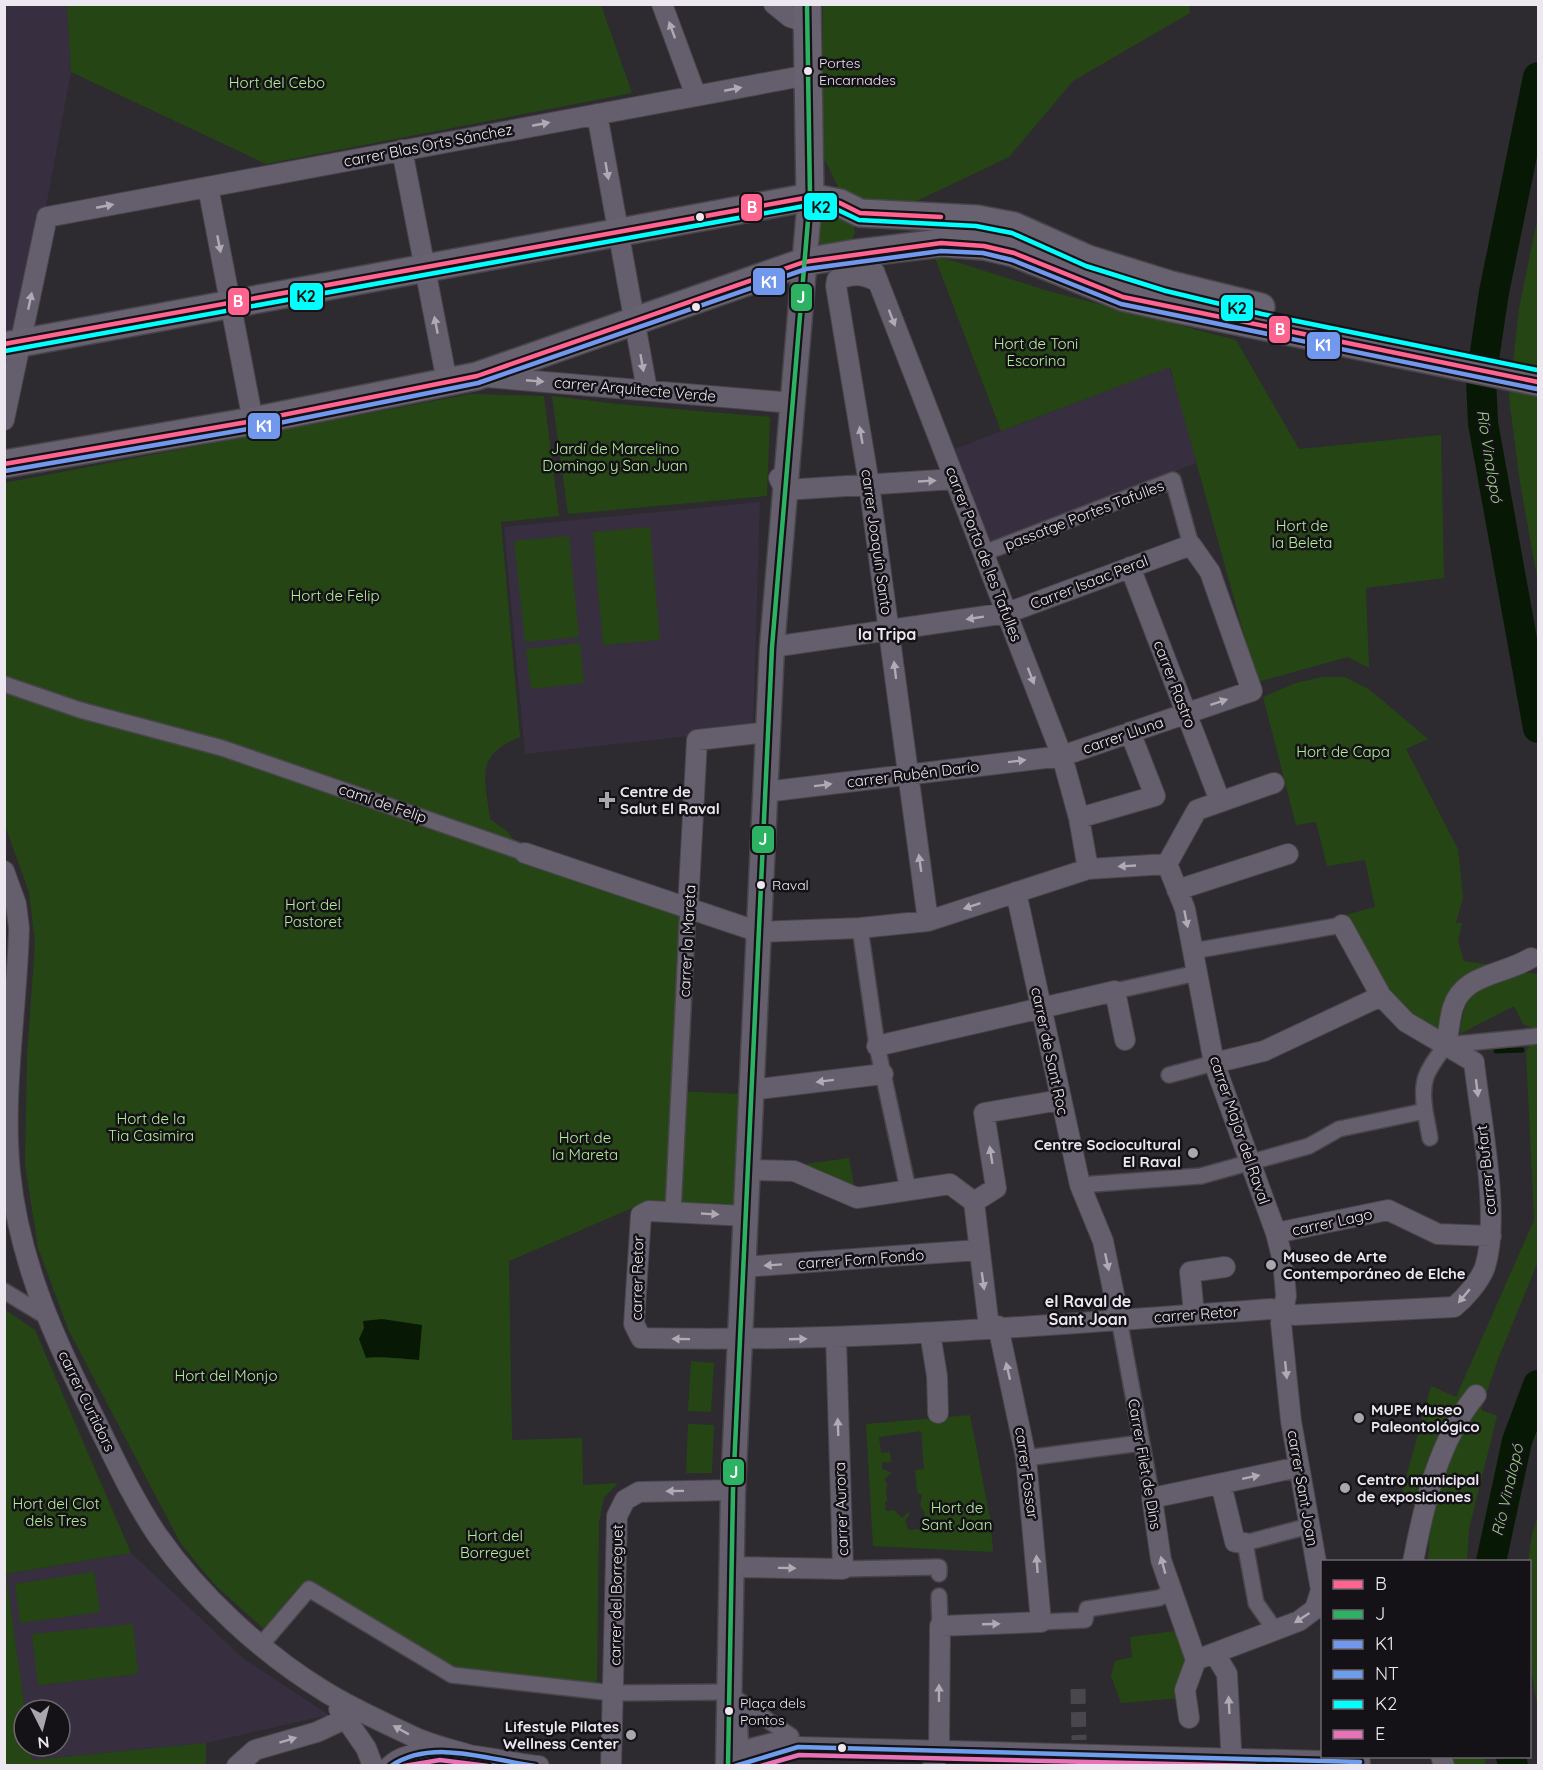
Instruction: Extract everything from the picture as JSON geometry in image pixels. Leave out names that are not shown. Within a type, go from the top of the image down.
[{"type":"main road","points":[[807,14],[810,197]]},
{"type":"main road","points":[[10,344],[810,197],[840,203],[860,213],[977,219],[1014,226],[1088,259],[1262,316],[1539,382]]},
{"type":"main road","points":[[851,254],[862,241],[860,213]]},
{"type":"main road","points":[[4,464],[253,421],[477,376],[634,319],[804,262],[941,243],[984,246],[1014,254],[1124,297],[1262,316],[1539,363]]},
{"type":"street","points":[[662,4],[696,96]]},
{"type":"street","points":[[774,4],[790,17],[807,14]]},
{"type":"street","name":"carrer Blas Orts Sánchez","points":[[10,344],[47,217],[808,75]]},
{"type":"street","points":[[597,114],[647,390]]},
{"type":"street","points":[[402,150],[447,382]]},
{"type":"street","points":[[208,187],[253,421]]},
{"type":"street","points":[[728,1766],[733,1490],[772,648],[810,197]]},
{"type":"street","name":"carrer Porta de les Tafulles","points":[[851,254],[865,260],[878,282],[984,553],[1062,756],[1079,818],[1088,869]]},
{"type":"street","name":"carrer Joaquín Santo","points":[[878,282],[866,275],[856,274],[837,280],[836,286],[869,484],[928,921]]},
{"type":"street","points":[[4,420],[10,344]]},
{"type":"street","name":"carrer Arquitecte Verde","points":[[477,376],[792,403]]},
{"type":"street","points":[[761,400],[776,409],[781,418],[779,475],[785,490]]},
{"type":"street","points":[[785,490],[955,479]]},
{"type":"street","name":"passatge Portes Tafulles","points":[[984,553],[1173,480],[1191,545],[1210,572],[1252,691]]},
{"type":"street","name":"Carrer Isaac Peral","points":[[772,648],[1007,613],[1191,545]]},
{"type":"street","name":"carrer Rastro","points":[[1130,567],[1220,801]]},
{"type":"street","name":"camí de Felip","points":[[4,684],[80,710],[222,748],[759,932]]},
{"type":"street","name":"carrer Lluna","points":[[1062,756],[1252,691]]},
{"type":"street","name":"carrer la Mareta","points":[[673,1212],[697,740],[768,732]]},
{"type":"street","points":[[1079,818],[1155,796],[1130,732]]},
{"type":"street","name":"carrer Rubén Darío","points":[[765,792],[1062,756]]},
{"type":"street","points":[[759,932],[860,928],[928,921],[1088,869],[1167,864],[1197,810],[1274,783]]},
{"type":"street","points":[[1177,890],[1288,854]]},
{"type":"street","name":"carrer Major del Raval","points":[[1167,864],[1185,909],[1214,1063],[1276,1233],[1283,1264]]},
{"type":"street","name":"carrer Curtidors","points":[[4,871],[16,904],[19,928],[8,1124],[10,1172],[18,1226],[34,1283],[47,1317],[79,1386],[157,1535],[209,1598],[261,1645],[324,1691],[414,1737],[476,1757]]},
{"type":"street","name":"carrer de Sant Roc","points":[[1016,892],[1060,1100],[1080,1185],[1089,1208]]},
{"type":"street","points":[[1192,951],[1341,925],[1381,996],[1406,1022],[1446,1045],[1539,1036]]},
{"type":"street","points":[[860,928],[877,1046],[908,1189]]},
{"type":"street","points":[[1430,1138],[1422,1088],[1426,1072],[1446,1045],[1454,1004],[1462,989],[1478,979],[1520,965],[1531,958]]},
{"type":"street","points":[[877,1046],[1197,973]]},
{"type":"street","points":[[1115,991],[1125,1040]]},
{"type":"street","points":[[1169,1075],[1264,1051],[1381,996]]},
{"type":"street","name":"carrer Bufart","points":[[1283,1312],[1294,1315],[1454,1307],[1462,1301],[1484,1269],[1491,1236],[1491,1208],[1474,1062],[1446,1045]]},
{"type":"street","points":[[751,1090],[883,1074]]},
{"type":"street","points":[[748,1170],[794,1171],[857,1198],[950,1184],[974,1202],[996,1188],[984,1113],[1060,1100]]},
{"type":"street","points":[[1080,1185],[1201,1176],[1310,1146],[1339,1130],[1425,1111]]},
{"type":"street","name":"carrer Fossar","points":[[974,1202],[978,1250],[993,1327],[1026,1458],[1041,1622]]},
{"type":"street","name":"Carrer Filet de Dins","points":[[1089,1208],[1104,1244],[1152,1498],[1161,1560],[1196,1660]]},
{"type":"street","name":"carrer Lago","points":[[1276,1233],[1388,1210],[1438,1234],[1491,1236]]},
{"type":"street","name":"carrer Retor","points":[[746,1216],[649,1211],[641,1215],[638,1224],[634,1324],[641,1338],[740,1341],[930,1333],[1271,1309],[1283,1312]]},
{"type":"street","name":"carrer Forn Fondo","points":[[743,1268],[978,1250]]},
{"type":"street","name":"carrer Sant Joan","points":[[1283,1264],[1286,1296],[1283,1312],[1286,1369],[1299,1467],[1321,1587]]},
{"type":"street","points":[[1194,1314],[1190,1272],[1225,1267]]},
{"type":"street","points":[[4,1291],[47,1317]]},
{"type":"street","points":[[930,1333],[937,1376],[938,1413]]},
{"type":"street","name":"carrer Aurora","points":[[731,1567],[843,1569],[836,1337]]},
{"type":"street","points":[[1413,1560],[1423,1511],[1433,1480],[1445,1449],[1476,1395]]},
{"type":"street","points":[[1026,1458],[1142,1443]]},
{"type":"street","points":[[1152,1498],[1299,1467]]},
{"type":"street","points":[[1221,1484],[1234,1542],[1245,1543],[1309,1526]]},
{"type":"street","name":"carrer del Borreguet","points":[[611,1766],[617,1516],[625,1500],[639,1492],[733,1490]]},
{"type":"street","points":[[1245,1543],[1256,1603],[1275,1630]]},
{"type":"street","points":[[843,1569],[939,1567],[939,1574]]},
{"type":"street","points":[[261,1645],[309,1589],[452,1676],[614,1693],[729,1692]]},
{"type":"street","points":[[940,1626],[1085,1620],[1087,1609],[1159,1598],[1171,1592]]},
{"type":"street","name":"carrer Sant Joan","points":[[1196,1660],[1299,1621],[1315,1609],[1321,1594]]},
{"type":"street","points":[[936,1758],[939,1596]]},
{"type":"street","points":[[1215,1654],[1227,1674],[1232,1762]]},
{"type":"street","points":[[1189,1718],[1185,1690],[1196,1660]]},
{"type":"street","points":[[324,1691],[347,1718],[366,1748],[373,1766]]},
{"type":"street","points":[[237,1766],[255,1750],[317,1732],[347,1718]]},
{"type":"street","points":[[733,1766],[789,1750],[936,1758],[1311,1763],[1354,1760]]},
{"type":"street","name":"carrer Curtidors","points":[[390,1766],[398,1758],[410,1753],[476,1757],[539,1766]]},
{"type":"shaded area","points":[[4,5],[67,5],[71,72],[46,207],[17,335],[4,336]]},
{"type":"shaded area","points":[[1169,367],[1195,438],[1196,463],[990,543],[952,450]]},
{"type":"shaded area","points":[[760,502],[753,729],[525,754],[504,527]]},
{"type":"shaded area","points":[[382,1319],[422,1325],[419,1360],[366,1358],[359,1339],[364,1328],[363,1321]]},
{"type":"shaded area","points":[[131,1553],[244,1659],[329,1715],[206,1743],[72,1756],[72,1698],[23,1698],[6,1574]]},
{"type":"green space","points":[[1189,4],[1190,13],[1073,81],[1009,157],[900,209],[847,197],[838,187],[823,156],[823,5]]},
{"type":"green space","name":"Hort del Cebo","points":[[67,5],[601,5],[632,93],[266,164],[71,72]]},
{"type":"green space","points":[[824,213],[853,220],[855,233],[849,244],[824,247],[818,239],[816,230],[818,221]]},
{"type":"green space","points":[[1538,215],[1538,583],[1520,483],[1509,398],[1519,309]]},
{"type":"green space","name":"Hort de la Beleta","points":[[934,255],[1045,290],[1236,340],[1299,449],[1441,435],[1444,578],[1366,588],[1369,668],[1348,657],[1257,682],[1170,367],[1001,431]]},
{"type":"green space","points":[[471,394],[544,396],[559,516],[501,522],[520,737],[505,744],[489,760],[485,780],[490,819],[508,832],[516,843],[683,912],[675,1091],[740,1094],[736,1209],[637,1206],[509,1261],[512,1440],[582,1438],[583,1485],[618,1483],[604,1498],[599,1522],[597,1681],[587,1686],[450,1669],[307,1584],[294,1592],[264,1629],[216,1586],[181,1544],[69,1331],[38,1248],[25,1164],[27,1057],[35,943],[29,892],[5,826],[4,483]]},
{"type":"green space","name":"Jardí de Marcelino Domingo y San Juan","points":[[552,396],[770,417],[767,496],[568,514]]},
{"type":"green space","points":[[650,527],[660,640],[603,645],[593,532]]},
{"type":"green space","points":[[569,536],[579,637],[525,642],[514,541]]},
{"type":"green space","points":[[580,643],[584,683],[531,689],[526,649]]},
{"type":"green space","name":"Hort de Capa","points":[[1322,677],[1345,677],[1370,690],[1428,739],[1406,749],[1458,849],[1463,898],[1456,923],[1462,923],[1458,941],[1464,961],[1491,965],[1476,973],[1444,1037],[1385,993],[1341,916],[1375,907],[1365,860],[1327,866],[1316,822],[1296,825],[1263,697],[1296,683]]},
{"type":"green space","points":[[1522,972],[1538,974],[1538,1030],[1523,1024],[1514,1006],[1460,1034],[1462,1018],[1470,996],[1485,985]]},
{"type":"green space","points":[[1538,1031],[1538,1262],[1498,1359],[1481,1410],[1497,1416],[1469,1529],[1467,1560],[1428,1560],[1431,1511],[1400,1500],[1431,1386],[1456,1397],[1534,1220],[1526,1052]]},
{"type":"green space","points":[[849,1158],[855,1191],[791,1166]]},
{"type":"green space","name":"Hort del Clot dels Tres","points":[[4,1309],[35,1330],[131,1553],[6,1574],[23,1698],[12,1698],[12,1758],[32,1758],[32,1760],[72,1758],[72,1756],[206,1743],[206,1765],[5,1765]]},
{"type":"green space","points":[[691,1361],[714,1363],[711,1412],[688,1411]]},
{"type":"green space","name":"Hort de Sant Joan","points":[[970,1415],[990,1518],[993,1552],[873,1546],[866,1424]],"holes":[[[921,1431],[924,1469],[915,1470],[917,1492],[922,1495],[920,1506],[924,1511],[926,1528],[909,1530],[905,1521],[910,1514],[908,1512],[902,1518],[894,1510],[886,1511],[888,1485],[884,1479],[892,1473],[882,1469],[882,1462],[891,1462],[890,1452],[881,1453],[879,1437]]]},
{"type":"green space","points":[[688,1424],[714,1425],[712,1473],[686,1473]]},
{"type":"green space","points":[[1538,1514],[1538,1708],[1531,1660],[1531,1560],[1529,1560]]},
{"type":"green space","points":[[94,1572],[100,1612],[20,1623],[15,1584]]},
{"type":"green space","points":[[133,1624],[138,1674],[38,1685],[32,1634]]},
{"type":"green space","points":[[1175,1631],[1189,1673],[1181,1698],[1121,1703],[1111,1676],[1115,1661],[1132,1657],[1130,1637]]},
{"type":"green space","points":[[1447,1758],[1484,1758],[1486,1765],[1449,1765]]},
{"type":"waterway","name":"Río Vinalopó","points":[[1538,77],[1494,292],[1481,379],[1483,423],[1538,728]]},
{"type":"waterway","points":[[1496,1051],[1522,1050]]},
{"type":"waterway","name":"Río Vinalopó","points":[[1491,1560],[1517,1441],[1538,1385]]},
{"type":"waterway","name":"Río Vinalopó","points":[[1511,1758],[1513,1766]]},
{"type":"tunnel","points":[[1078,1689],[1079,1740]]},
{"type":"transit line","name":"J","points":[[728,1766],[733,1490],[772,647],[810,197],[807,4]]},
{"type":"transit line","name":"B","points":[[4,344],[810,197],[840,203],[860,213],[941,217]]},
{"type":"transit line","name":"K2","points":[[5,351],[810,205],[838,210],[859,220],[976,226],[1012,233],[1086,266],[1166,291],[1262,314],[1537,370]]},
{"type":"transit line","name":"B","points":[[4,464],[253,421],[477,376],[804,262],[941,243],[984,246],[1014,253],[1123,297],[1538,382]]},
{"type":"transit line","name":"K1","points":[[5,471],[254,428],[478,383],[806,269],[941,251],[983,253],[1012,260],[1121,304],[1537,389]]},
{"type":"transit line","name":"NT","points":[[735,1766],[798,1747],[1360,1762]]},
{"type":"transit line","name":"NT","points":[[391,1766],[424,1753],[443,1752],[462,1753],[535,1766]]},
{"type":"transit line","name":"E","points":[[761,1766],[799,1755],[1256,1766]]},
{"type":"transit line","name":"E","points":[[404,1766],[440,1760],[488,1766]]},
{"type":"place","name":"Portes Encarnades","points":[[808,71]]},
{"type":"place","name":"Centre de Salut El Raval","points":[[607,800]]},
{"type":"place","name":"Raval","points":[[761,885]]},
{"type":"place","name":"Centre Sociocultural El Raval","points":[[1193,1153]]},
{"type":"place","name":"Museo de Arte Contemporáneo de Elche","points":[[1271,1265]]},
{"type":"place","name":"MUPE Museo Paleontológico","points":[[1359,1418]]},
{"type":"place","name":"Centro municipal de exposiciones","points":[[1345,1488]]},
{"type":"place","name":"Plaça dels Pontos","points":[[729,1711]]},
{"type":"place","name":"Lifestyle Pilates Wellness Center","points":[[631,1735]]},
{"type":"district","name":"la Tripa","points":[[887,634]]},
{"type":"district","name":"el Raval de Sant Joan","points":[[1088,1310]]},
{"type":"park label","name":"Hort de Toni Escorina","points":[[1036,352]]},
{"type":"park label","name":"Hort de Felip","points":[[335,595]]},
{"type":"park label","name":"Hort del Pastoret","points":[[313,912]]},
{"type":"park label","name":"Hort de la Tia Casimira","points":[[151,1126]]},
{"type":"park label","name":"Hort de la Mareta","points":[[585,1146]]},
{"type":"park label","name":"Hort del Monjo","points":[[226,1375]]},
{"type":"park label","name":"Hort del Borreguet","points":[[495,1544]]}]
